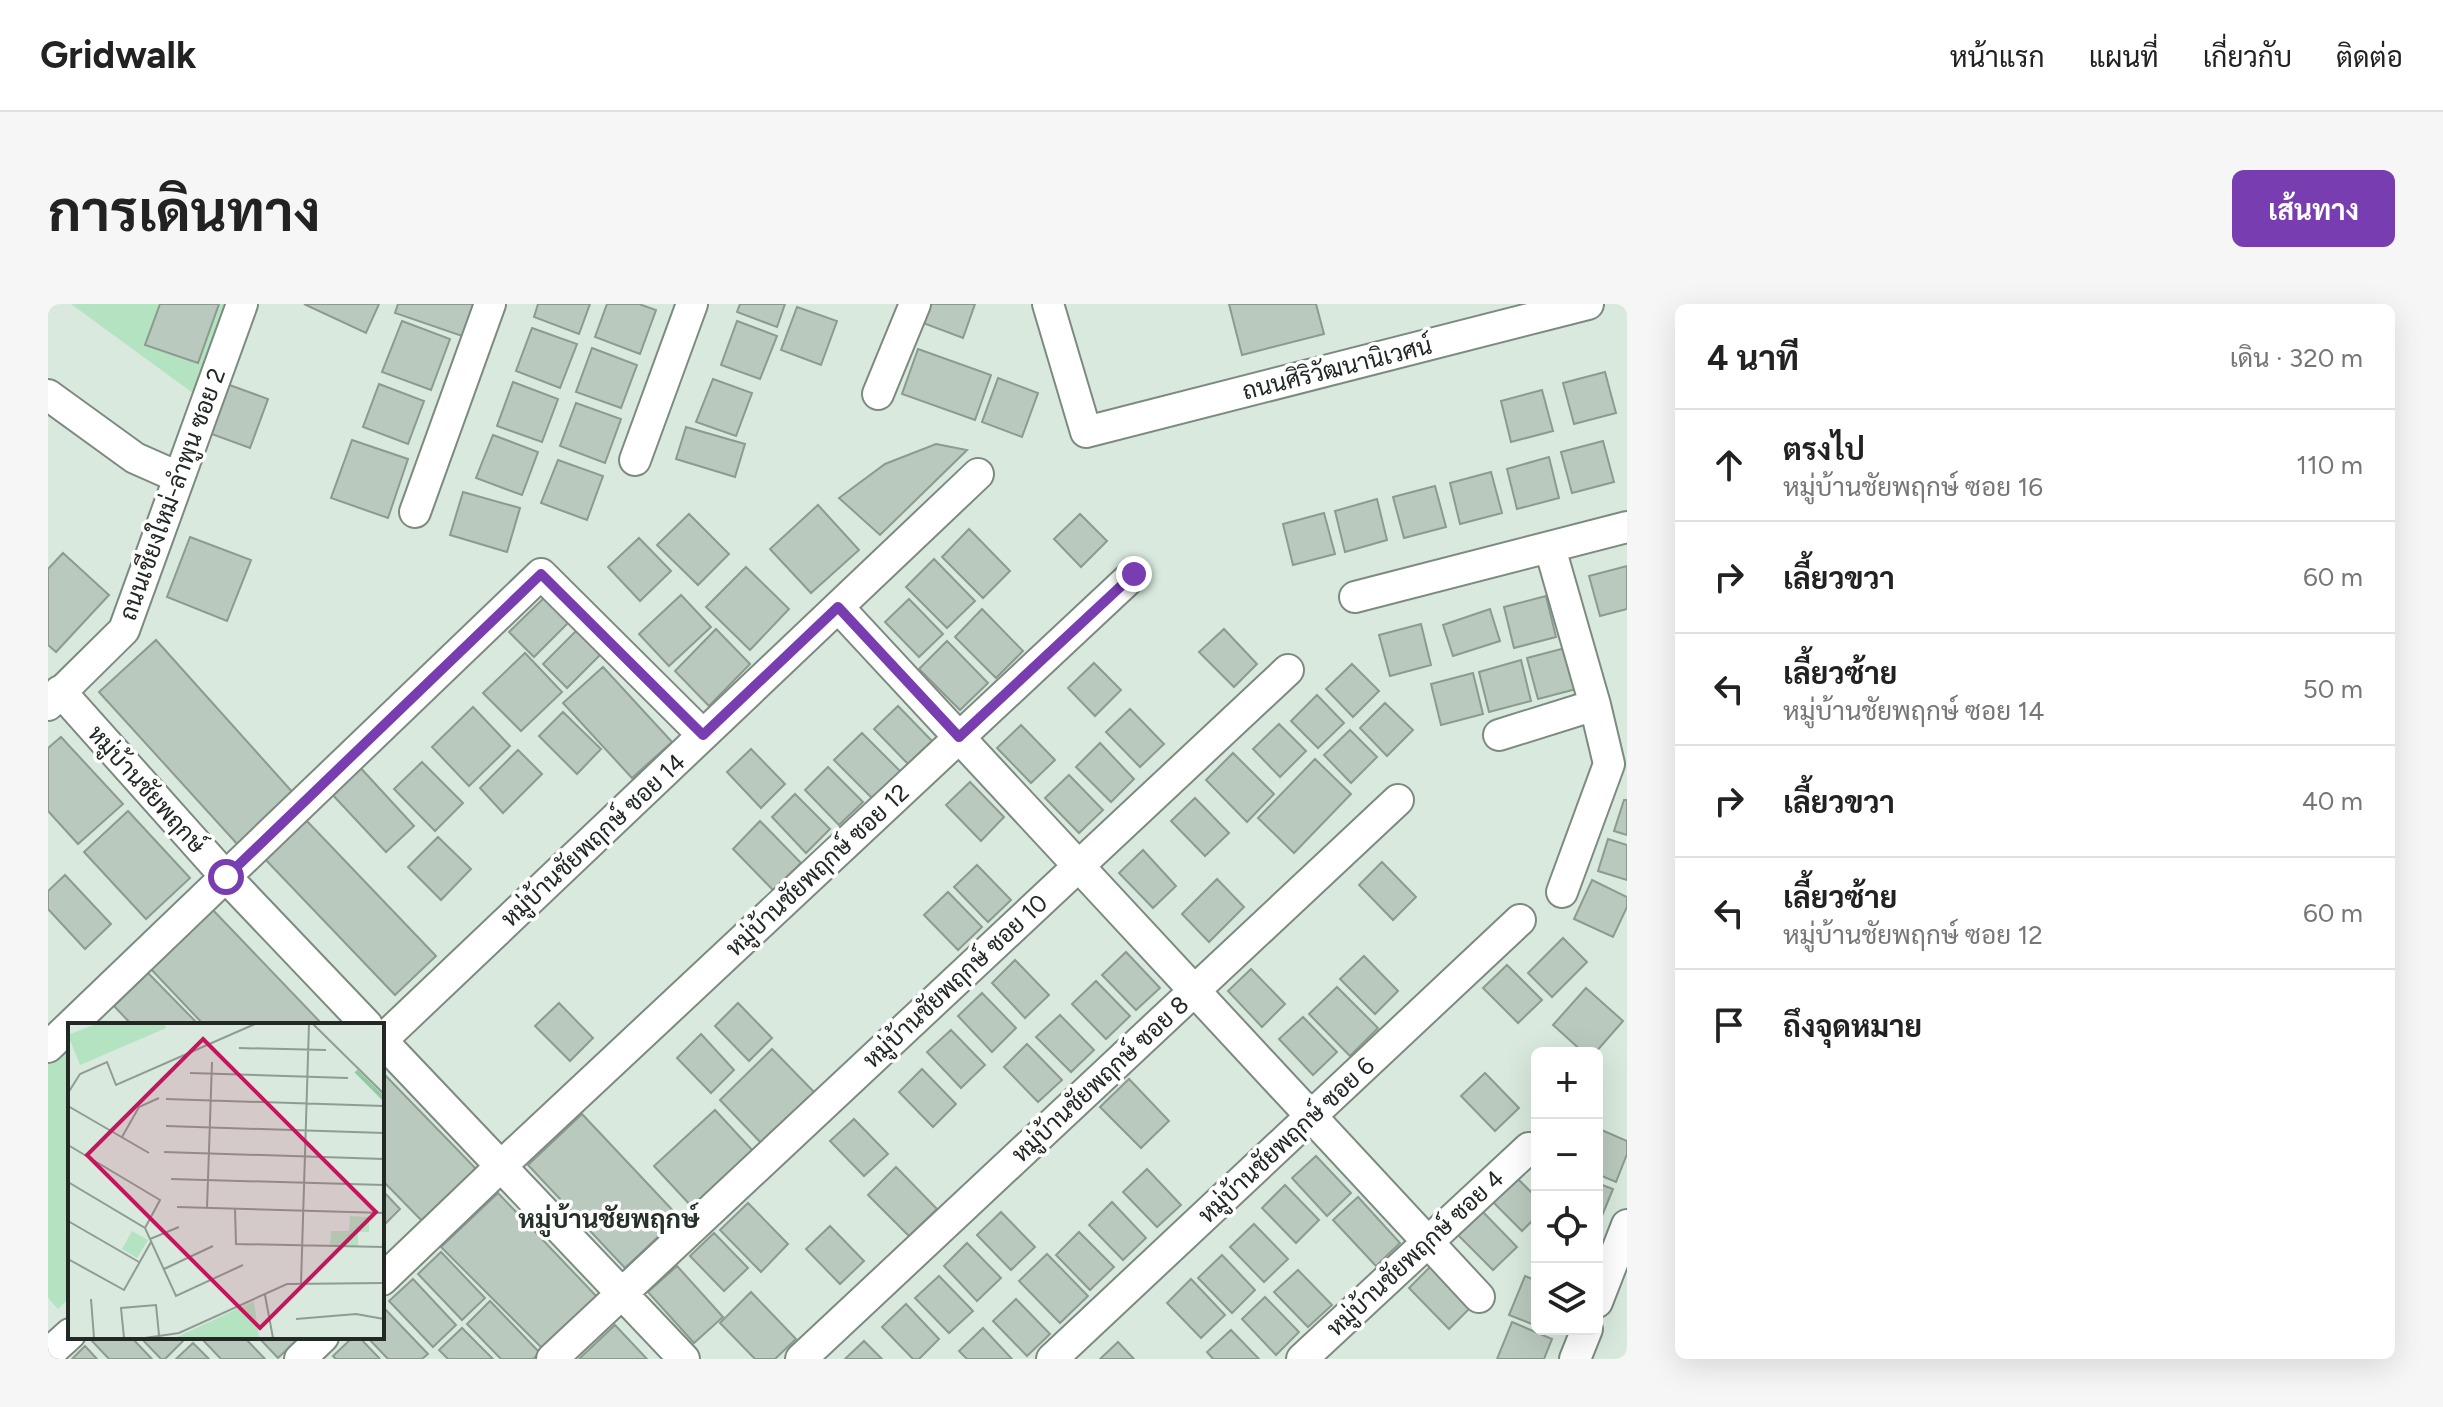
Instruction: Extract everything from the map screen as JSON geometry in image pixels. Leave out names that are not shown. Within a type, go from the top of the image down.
[{"type":"street","name":"ถนนเชียงใหม่-ลำพูน ซอย 2","points":[[54,698],[124,630],[242,304]]},
{"type":"street","points":[[415,512],[490,304]]},
{"type":"street","points":[[635,460],[692,304]]},
{"type":"street","points":[[878,394],[915,304]]},
{"type":"street","name":"ถนนศิริวัฒนานิเวศน์","points":[[1048,304],[1086,432],[1588,304]]},
{"type":"street","points":[[48,395],[135,458],[178,477]]},
{"type":"street","name":"หมู่บ้านชัยพฤกษ์ ซอย 14","points":[[384,1038],[978,474]]},
{"type":"street","points":[[1355,597],[1627,527]]},
{"type":"street","points":[[1550,548],[1609,764],[1562,892]]},
{"type":"street","points":[[73,1023],[541,574],[703,735]]},
{"type":"street","name":"หมู่บ้านชัยพฤกษ์ ซอย 12","points":[[384,1278],[1134,574]]},
{"type":"street","points":[[838,607],[1479,1297]]},
{"type":"street","name":"หมู่บ้านชัยพฤกษ์ ซอย 10","points":[[552,1359],[1288,670]]},
{"type":"street","name":"หมู่บ้านชัยพฤกษ์","points":[[54,698],[365,1023]]},
{"type":"street","points":[[1499,735],[1595,705]]},
{"type":"street","name":"หมู่บ้านชัยพฤกษ์ ซอย 8","points":[[801,1359],[1398,800]]},
{"type":"street","name":"หมู่บ้านชัยพฤกษ์ ซอย 6","points":[[1052,1359],[1520,920]]},
{"type":"street","points":[[48,1047],[68,1028]]},
{"type":"street","points":[[384,1042],[684,1359]]},
{"type":"street","name":"หมู่บ้านชัยพฤกษ์ ซอย 4","points":[[1302,1359],[1529,1148]]},
{"type":"street","points":[[1603,1287],[1627,1225]]},
{"type":"street","points":[[1575,1359],[1585,1335]]},
{"type":"street","points":[[48,1354],[68,1336]]},
{"type":"street","points":[[300,1359],[321,1339]]},
{"type":"green space","points":[[71,304],[230,304],[197,396]]},
{"type":"green space","points":[[68,1037],[68,1299],[58,1309],[48,1298],[48,1055]]},
{"type":"building","points":[[160,304],[219,304],[198,363],[145,345]]},
{"type":"building","points":[[304,304],[379,304],[366,333]]},
{"type":"building","points":[[398,304],[476,304],[465,337],[395,313]]},
{"type":"building","points":[[538,304],[590,304],[579,334],[534,317]]},
{"type":"building","points":[[607,304],[639,304],[656,310],[640,354],[595,337]]},
{"type":"building","points":[[740,304],[785,304],[777,327],[737,312]]},
{"type":"building","points":[[930,304],[975,304],[963,338],[923,323]]},
{"type":"building","points":[[1229,304],[1316,304],[1324,334],[1242,355]]},
{"type":"building","points":[[797,307],[837,321],[821,365],[781,350]]},
{"type":"building","points":[[402,321],[450,339],[431,390],[382,372]]},
{"type":"building","points":[[737,321],[777,336],[760,379],[721,365]]},
{"type":"building","points":[[532,328],[577,344],[560,388],[516,371]]},
{"type":"building","points":[[592,348],[637,365],[621,408],[576,392]]},
{"type":"building","points":[[918,349],[991,375],[975,420],[902,394]]},
{"type":"building","points":[[1605,372],[1616,413],[1574,424],[1563,383]]},
{"type":"building","points":[[998,378],[1038,393],[1022,437],[982,422]]},
{"type":"building","points":[[713,379],[752,393],[736,436],[696,422]]},
{"type":"building","points":[[513,382],[558,399],[542,442],[497,426]]},
{"type":"building","points":[[224,383],[268,399],[250,448],[206,432]]},
{"type":"building","points":[[379,384],[424,401],[408,444],[363,427]]},
{"type":"building","points":[[1542,390],[1553,431],[1511,442],[1501,401]]},
{"type":"building","points":[[576,403],[621,419],[605,463],[560,446]]},
{"type":"building","points":[[686,427],[745,444],[735,477],[676,459]]},
{"type":"building","points":[[493,435],[538,452],[522,495],[476,478]]},
{"type":"building","points":[[352,440],[408,459],[388,518],[331,498]]},
{"type":"building","points":[[1603,441],[1614,482],[1572,493],[1561,452]]},
{"type":"building","points":[[936,444],[967,450],[880,535],[839,498],[885,464]]},
{"type":"building","points":[[1549,457],[1559,498],[1517,509],[1507,469]]},
{"type":"building","points":[[558,460],[603,476],[587,520],[541,503]]},
{"type":"building","points":[[1491,472],[1502,513],[1460,524],[1450,483]]},
{"type":"building","points":[[1435,486],[1446,527],[1404,538],[1393,497]]},
{"type":"building","points":[[463,492],[520,508],[507,552],[450,535]]},
{"type":"building","points":[[1377,499],[1387,540],[1345,552],[1335,511]]},
{"type":"building","points":[[818,505],[859,550],[811,593],[770,549]]},
{"type":"building","points":[[1324,513],[1335,554],[1293,565],[1283,524]]},
{"type":"building","points":[[689,514],[729,554],[698,585],[657,545]]},
{"type":"building","points":[[1080,514],[1107,541],[1081,567],[1054,539]]},
{"type":"building","points":[[969,529],[1010,571],[983,598],[942,557]]},
{"type":"building","points":[[190,537],[251,560],[227,621],[167,597]]},
{"type":"building","points":[[639,538],[671,571],[640,601],[608,567]]},
{"type":"building","points":[[63,553],[109,595],[56,652],[48,645],[48,569]]},
{"type":"building","points":[[934,559],[975,601],[947,628],[906,587]]},
{"type":"building","points":[[1627,566],[1627,609],[1600,616],[1589,576]]},
{"type":"building","points":[[746,567],[789,609],[750,650],[706,607]]},
{"type":"building","points":[[548,594],[572,619],[534,657],[509,632]]},
{"type":"building","points":[[681,595],[711,627],[669,666],[639,634]]},
{"type":"building","points":[[1546,596],[1556,637],[1514,648],[1504,607]]},
{"type":"building","points":[[909,599],[943,634],[919,657],[885,622]]},
{"type":"building","points":[[982,609],[1023,651],[996,678],[955,637]]},
{"type":"building","points":[[1490,609],[1500,641],[1453,656],[1443,625]]},
{"type":"building","points":[[1421,624],[1431,665],[1390,676],[1379,635]]},
{"type":"building","points":[[581,626],[605,650],[567,688],[543,664]]},
{"type":"building","points":[[716,629],[750,664],[709,706],[675,671]]},
{"type":"building","points":[[1224,629],[1257,664],[1234,687],[1199,652]]},
{"type":"building","points":[[156,640],[295,795],[239,846],[99,692]]},
{"type":"building","points":[[947,641],[988,683],[960,710],[919,669]]},
{"type":"building","points":[[1569,647],[1580,688],[1538,699],[1527,658]]},
{"type":"building","points":[[525,653],[562,692],[521,731],[483,693]]},
{"type":"building","points":[[1521,660],[1531,701],[1489,712],[1479,672]]},
{"type":"building","points":[[1094,663],[1121,690],[1095,716],[1068,688]]},
{"type":"building","points":[[1352,664],[1379,691],[1353,717],[1326,689]]},
{"type":"building","points":[[603,667],[672,742],[632,778],[563,703]]},
{"type":"building","points":[[1473,673],[1483,714],[1441,725],[1431,684]]},
{"type":"building","points":[[1317,695],[1344,723],[1318,748],[1291,721]]},
{"type":"building","points":[[1385,703],[1413,730],[1387,756],[1360,728]]},
{"type":"building","points":[[898,706],[932,741],[908,764],[874,729]]},
{"type":"building","points":[[473,707],[510,746],[469,786],[432,747]]},
{"type":"building","points":[[1130,709],[1164,744],[1140,767],[1106,732]]},
{"type":"building","points":[[563,712],[601,749],[577,774],[539,736]]},
{"type":"building","points":[[1279,724],[1306,751],[1280,777],[1253,749]]},
{"type":"building","points":[[1021,725],[1055,760],[1031,783],[997,748]]},
{"type":"building","points":[[1350,730],[1377,757],[1351,783],[1324,755]]},
{"type":"building","points":[[862,733],[903,774],[875,801],[834,760]]},
{"type":"building","points":[[61,737],[123,804],[78,844],[48,811],[48,748]]},
{"type":"building","points":[[1100,743],[1134,779],[1111,802],[1076,767]]},
{"type":"building","points":[[751,749],[785,784],[761,808],[727,772]]},
{"type":"building","points":[[518,750],[542,774],[503,813],[480,788]]},
{"type":"building","points":[[1233,753],[1274,794],[1247,822],[1206,780]]},
{"type":"building","points":[[1315,759],[1351,794],[1294,853],[1258,818]]},
{"type":"building","points":[[422,762],[463,803],[435,831],[394,789]]},
{"type":"building","points":[[357,764],[414,826],[386,852],[329,791]]},
{"type":"building","points":[[828,767],[863,802],[839,825],[805,790]]},
{"type":"building","points":[[1069,775],[1103,810],[1079,833],[1045,798]]},
{"type":"building","points":[[970,782],[1004,817],[981,841],[946,805]]},
{"type":"building","points":[[795,794],[830,829],[806,853],[772,817]]},
{"type":"building","points":[[1195,798],[1229,833],[1205,856],[1171,821]]},
{"type":"building","points":[[1624,800],[1627,800],[1627,835],[1614,831]]},
{"type":"building","points":[[128,811],[190,878],[146,919],[84,852]]},
{"type":"building","points":[[304,818],[436,956],[395,995],[263,857]]},
{"type":"building","points":[[760,821],[801,863],[773,890],[733,849]]},
{"type":"building","points":[[438,837],[471,869],[441,900],[408,867]]},
{"type":"building","points":[[1608,839],[1627,845],[1627,880],[1598,871]]},
{"type":"building","points":[[1143,850],[1176,886],[1153,908],[1119,873]]},
{"type":"building","points":[[1382,862],[1416,897],[1393,920],[1359,885]]},
{"type":"building","points":[[977,865],[1011,900],[988,922],[954,887]]},
{"type":"building","points":[[65,875],[111,924],[85,949],[48,909],[48,891]]},
{"type":"building","points":[[1217,879],[1244,907],[1209,942],[1182,914]]},
{"type":"building","points":[[1592,880],[1627,897],[1627,907],[1613,937],[1574,919]]},
{"type":"building","points":[[948,892],[982,927],[958,950],[924,915]]},
{"type":"building","points":[[211,908],[321,1023],[202,1023],[149,967]]},
{"type":"building","points":[[1563,938],[1587,962],[1552,997],[1528,973]]},
{"type":"building","points":[[1126,952],[1160,988],[1136,1010],[1102,975]]},
{"type":"building","points":[[1364,956],[1398,991],[1375,1014],[1340,979]]},
{"type":"building","points":[[1015,960],[1049,995],[1025,1018],[992,983]]},
{"type":"building","points":[[1507,965],[1542,1000],[1518,1023],[1483,988]]},
{"type":"building","points":[[1251,969],[1285,1004],[1262,1027],[1228,991]]},
{"type":"building","points":[[148,973],[197,1023],[130,1023],[114,1006]]},
{"type":"building","points":[[1096,981],[1130,1016],[1106,1039],[1072,1004]]},
{"type":"building","points":[[1337,987],[1378,1028],[1350,1056],[1309,1014]]},
{"type":"building","points":[[1586,988],[1623,1021],[1600,1047],[1577,1047],[1553,1025]]},
{"type":"building","points":[[982,993],[1016,1028],[992,1052],[958,1016]]},
{"type":"building","points":[[559,1003],[593,1038],[570,1061],[535,1026]]},
{"type":"building","points":[[738,1003],[772,1038],[749,1061],[715,1026]]},
{"type":"building","points":[[1060,1015],[1094,1050],[1071,1072],[1036,1037]]},
{"type":"building","points":[[1303,1017],[1337,1052],[1313,1075],[1279,1039]]},
{"type":"building","points":[[951,1030],[985,1065],[961,1088],[927,1052]]},
{"type":"building","points":[[701,1034],[734,1070],[711,1093],[677,1058]]},
{"type":"building","points":[[1027,1044],[1062,1080],[1038,1102],[1004,1067]]},
{"type":"building","points":[[772,1049],[817,1095],[764,1146],[720,1100]]},
{"type":"building","points":[[922,1069],[956,1104],[933,1127],[899,1092]]},
{"type":"building","points":[[1485,1073],[1519,1108],[1495,1131],[1461,1096]]},
{"type":"building","points":[[384,1074],[480,1173],[426,1225],[384,1182]]},
{"type":"building","points":[[1129,1079],[1169,1121],[1141,1148],[1100,1107]]},
{"type":"building","points":[[715,1110],[754,1152],[694,1209],[654,1166]]},
{"type":"building","points":[[582,1114],[679,1217],[625,1268],[528,1165]]},
{"type":"building","points":[[854,1119],[888,1154],[864,1176],[830,1141]]},
{"type":"building","points":[[1603,1131],[1627,1141],[1627,1154],[1616,1182],[1603,1177]]},
{"type":"building","points":[[1316,1156],[1351,1193],[1327,1216],[1292,1178]]},
{"type":"building","points":[[896,1167],[937,1209],[909,1236],[868,1195]]},
{"type":"building","points":[[1147,1169],[1181,1205],[1157,1227],[1123,1192]]},
{"type":"building","points":[[1512,1173],[1531,1192],[1531,1222],[1522,1231],[1487,1196]]},
{"type":"building","points":[[1285,1185],[1319,1220],[1296,1243],[1262,1208]]},
{"type":"building","points":[[1603,1185],[1613,1189],[1603,1213]]},
{"type":"building","points":[[384,1192],[400,1209],[384,1225]]},
{"type":"building","points":[[498,1193],[599,1299],[545,1351],[441,1247]]},
{"type":"building","points":[[1358,1197],[1400,1243],[1376,1266],[1333,1220]]},
{"type":"building","points":[[1112,1202],[1146,1238],[1123,1260],[1089,1225]]},
{"type":"building","points":[[748,1203],[788,1244],[761,1272],[720,1230]]},
{"type":"building","points":[[1482,1211],[1517,1247],[1493,1270],[1458,1235]]},
{"type":"building","points":[[1001,1212],[1035,1247],[1011,1270],[977,1235]]},
{"type":"building","points":[[1254,1224],[1288,1259],[1264,1282],[1230,1247]]},
{"type":"building","points":[[830,1226],[864,1261],[840,1284],[806,1249]]},
{"type":"building","points":[[1079,1232],[1114,1267],[1090,1290],[1056,1255]]},
{"type":"building","points":[[714,1233],[748,1268],[724,1291],[690,1256]]},
{"type":"building","points":[[967,1243],[1001,1278],[977,1301],[944,1266]]},
{"type":"building","points":[[441,1252],[485,1298],[462,1320],[418,1274]]},
{"type":"building","points":[[1047,1254],[1088,1296],[1060,1323],[1019,1281]]},
{"type":"building","points":[[1222,1255],[1255,1290],[1232,1313],[1198,1278]]},
{"type":"building","points":[[677,1266],[723,1317],[694,1343],[648,1292]]},
{"type":"building","points":[[1430,1267],[1471,1307],[1449,1329],[1409,1288]]},
{"type":"building","points":[[1298,1270],[1332,1305],[1308,1327],[1274,1292]]},
{"type":"building","points":[[939,1276],[973,1311],[949,1333],[915,1298]]},
{"type":"building","points":[[1525,1276],[1531,1278],[1531,1324],[1509,1315]]},
{"type":"building","points":[[413,1279],[456,1325],[433,1347],[389,1301]]},
{"type":"building","points":[[1191,1279],[1225,1315],[1201,1338],[1167,1303]]},
{"type":"building","points":[[751,1292],[796,1339],[775,1359],[755,1359],[720,1323]]},
{"type":"building","points":[[1265,1297],[1299,1332],[1276,1355],[1242,1319]]},
{"type":"building","points":[[1016,1299],[1050,1334],[1027,1356],[993,1321]]},
{"type":"building","points":[[490,1301],[540,1353],[533,1359],[501,1359],[467,1324]]},
{"type":"building","points":[[906,1304],[939,1339],[919,1359],[913,1359],[882,1327]]},
{"type":"building","points":[[384,1308],[428,1354],[422,1359],[388,1359],[369,1339],[384,1339]]},
{"type":"building","points":[[1512,1322],[1531,1330],[1531,1335],[1552,1339],[1544,1359],[1497,1359]]},
{"type":"building","points":[[615,1325],[647,1359],[579,1359]]},
{"type":"building","points":[[462,1328],[493,1359],[448,1359],[439,1350]]},
{"type":"building","points":[[983,1328],[1012,1359],[967,1359],[959,1351]]},
{"type":"building","points":[[1231,1330],[1259,1359],[1213,1359],[1207,1352]]},
{"type":"building","points":[[133,1339],[152,1359],[109,1359],[92,1341]]},
{"type":"building","points":[[142,1339],[185,1339],[165,1359],[161,1359]]},
{"type":"building","points":[[202,1339],[246,1339],[265,1359],[221,1359]]},
{"type":"building","points":[[260,1339],[298,1339],[278,1358]]},
{"type":"building","points":[[351,1339],[361,1339],[380,1359],[336,1359],[333,1356]]},
{"type":"building","points":[[864,1341],[882,1359],[845,1359]]},
{"type":"building","points":[[1118,1342],[1134,1359],[1100,1359]]},
{"type":"building","points":[[193,1343],[209,1359],[176,1359]]},
{"type":"building","points":[[85,1346],[97,1359],[72,1359]]},
{"type":"district","name":"หมู่บ้านชัยพฤกษ์","points":[[609,1219]]},
{"type":"route","points":[[226,877],[541,574],[703,735],[838,607],[959,737],[1134,574]]}]
